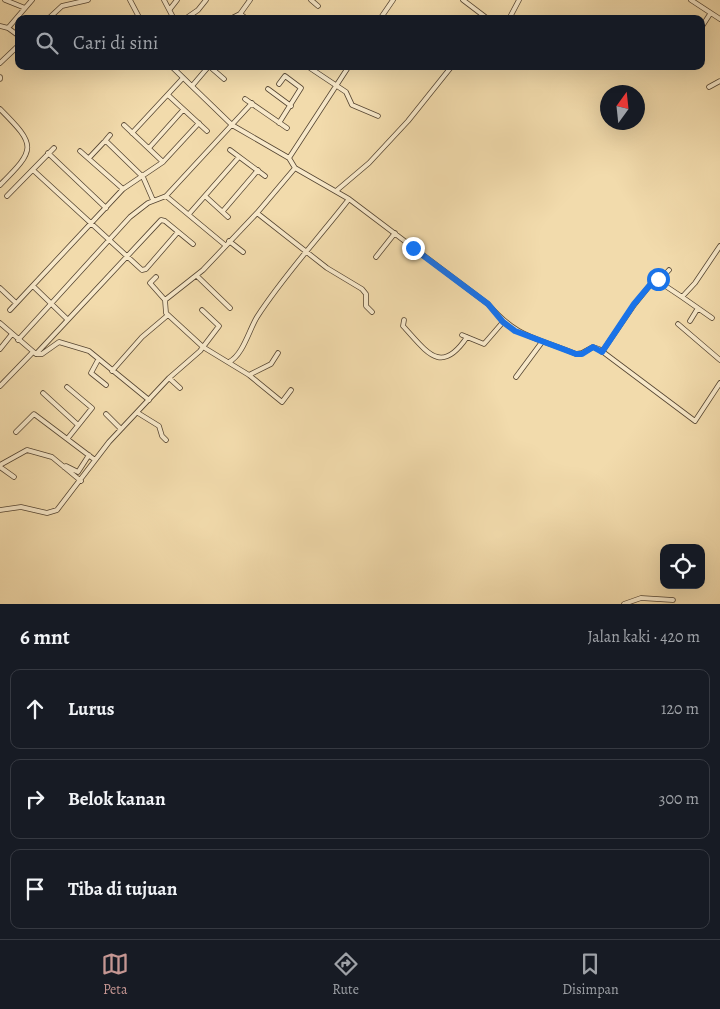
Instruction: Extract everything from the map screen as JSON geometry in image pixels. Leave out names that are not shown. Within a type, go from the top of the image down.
[{"type":"street","points":[[5,0],[25,8]]},
{"type":"street","points":[[19,15],[32,0]]},
{"type":"street","points":[[52,15],[62,6],[88,0]]},
{"type":"street","points":[[130,0],[138,15]]},
{"type":"street","points":[[164,0],[172,15]]},
{"type":"street","points":[[170,9],[177,0]]},
{"type":"street","points":[[191,15],[198,10],[206,0]]},
{"type":"street","points":[[240,14],[250,0]]},
{"type":"street","points":[[311,0],[318,6]]},
{"type":"street","points":[[383,15],[393,0]]},
{"type":"street","points":[[511,15],[519,0]]},
{"type":"street","points":[[690,0],[720,19]]},
{"type":"street","points":[[466,1],[483,15]]},
{"type":"street","points":[[705,22],[710,14]]},
{"type":"street","points":[[8,28],[15,20]]},
{"type":"street","points":[[0,26],[8,28],[15,33]]},
{"type":"street","points":[[0,63],[15,49]]},
{"type":"street","points":[[192,86],[206,70]]},
{"type":"street","points":[[214,70],[224,79]]},
{"type":"street","points":[[313,70],[346,92],[352,105],[378,116]]},
{"type":"street","points":[[289,158],[346,70]]},
{"type":"street","points":[[336,191],[369,163],[408,121],[449,70]]},
{"type":"street","points":[[176,71],[232,125],[289,158],[295,168],[349,199],[488,304],[503,322],[515,331],[576,354],[582,354],[593,347],[695,421],[720,382]]},
{"type":"street","points":[[279,84],[286,76],[301,88],[279,123]]},
{"type":"street","points":[[132,133],[183,78]]},
{"type":"street","points":[[709,87],[720,81]]},
{"type":"street","points":[[268,89],[291,106]]},
{"type":"street","points":[[168,95],[207,131]]},
{"type":"street","points":[[245,99],[287,128]]},
{"type":"street","points":[[18,340],[130,218],[153,200],[166,196],[252,103]]},
{"type":"street","points":[[0,110],[23,135],[27,151],[24,160],[0,185]]},
{"type":"street","points":[[149,148],[183,110]]},
{"type":"street","points":[[10,310],[123,189],[163,162],[199,123]]},
{"type":"street","points":[[124,125],[163,162]]},
{"type":"street","points":[[89,158],[110,135]]},
{"type":"street","points":[[105,142],[143,177],[153,200]]},
{"type":"street","points":[[7,196],[54,148]]},
{"type":"street","points":[[230,150],[266,176]]},
{"type":"street","points":[[80,151],[123,189]]},
{"type":"street","points":[[48,153],[106,208]]},
{"type":"street","points":[[189,214],[239,157]]},
{"type":"street","points":[[165,300],[197,276],[224,245],[257,213],[295,168]]},
{"type":"street","points":[[32,170],[144,270],[178,232]]},
{"type":"street","points":[[223,211],[258,170]]},
{"type":"street","points":[[166,196],[224,245]]},
{"type":"street","points":[[205,196],[228,217]]},
{"type":"street","points":[[229,362],[239,352],[271,297],[349,199]]},
{"type":"street","points":[[257,213],[306,252],[362,289],[366,294],[366,306],[372,312]]},
{"type":"street","points":[[0,386],[128,257],[161,220],[193,244]]},
{"type":"street","points":[[376,257],[395,233]]},
{"type":"street","points":[[229,241],[243,252]]},
{"type":"street","points":[[682,297],[720,247]]},
{"type":"street","points":[[660,280],[669,270]]},
{"type":"street","points":[[197,276],[230,308]]},
{"type":"street","points":[[156,277],[150,284],[165,300],[168,315],[203,346],[249,375],[282,402],[291,390]]},
{"type":"street","points":[[602,352],[634,304],[655,279],[660,280],[712,318]]},
{"type":"street","points":[[33,286],[67,319]]},
{"type":"street","points":[[0,288],[16,303]]},
{"type":"street","points":[[690,321],[698,308]]},
{"type":"street","points":[[0,510],[21,507],[52,513],[62,505],[95,460],[122,429],[169,378],[203,346],[218,326],[202,310]]},
{"type":"street","points":[[112,371],[142,338],[168,315]]},
{"type":"street","points":[[404,320],[403,326],[416,341],[439,359],[444,360],[456,353],[467,337]]},
{"type":"street","points":[[462,335],[484,344],[503,322]]},
{"type":"street","points":[[0,323],[34,353],[42,354],[60,342],[86,349],[149,400]]},
{"type":"street","points":[[678,324],[720,360]]},
{"type":"street","points":[[0,349],[12,334]]},
{"type":"street","points":[[516,377],[542,342]]},
{"type":"street","points":[[249,375],[271,364],[278,353]]},
{"type":"street","points":[[98,360],[91,373],[106,385]]},
{"type":"street","points":[[169,378],[180,388]]},
{"type":"street","points":[[67,387],[92,408],[68,438]]},
{"type":"street","points":[[43,393],[78,425]]},
{"type":"street","points":[[138,413],[159,426],[162,436],[166,440]]},
{"type":"street","points":[[16,432],[32,414],[68,438],[95,460]]},
{"type":"street","points":[[106,414],[122,429]]},
{"type":"street","points":[[14,477],[0,466],[27,450],[52,457],[81,481]]},
{"type":"street","points":[[64,467],[66,466],[78,472],[89,455]]},
{"type":"street","points":[[624,604],[641,598],[673,600]]},
{"type":"route","points":[[413,248],[488,304],[503,322],[515,331],[576,354],[582,354],[585,350],[593,347],[602,352],[634,304],[655,279],[658,279]]}]
